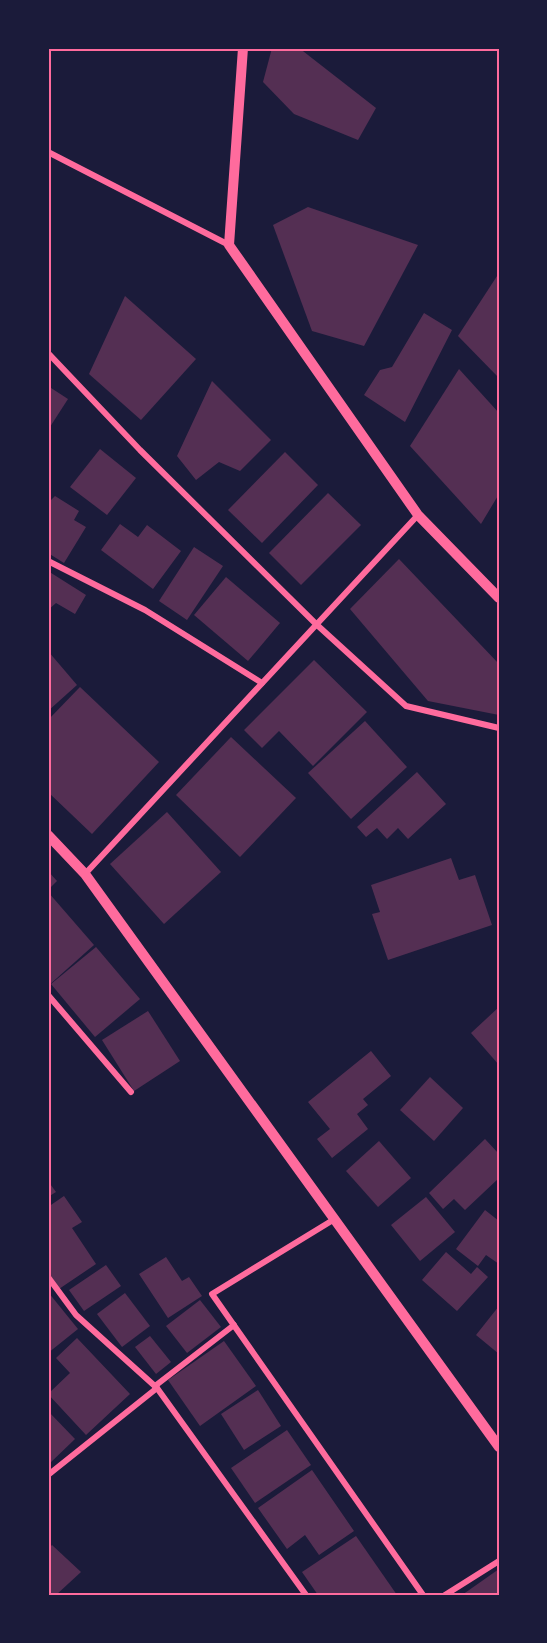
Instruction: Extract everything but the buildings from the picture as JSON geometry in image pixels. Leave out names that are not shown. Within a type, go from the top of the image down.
[{"type":"street","points":[[229,245],[243,48]]},
{"type":"street","points":[[48,152],[229,245],[418,515],[499,598]]},
{"type":"street","points":[[48,354],[140,450],[316,624],[405,706],[499,728]]},
{"type":"street","points":[[85,874],[418,515]]},
{"type":"street","points":[[48,561],[145,610],[262,682]]},
{"type":"street","points":[[48,835],[85,874],[499,1447]]},
{"type":"street","points":[[48,995],[131,1092]]},
{"type":"street","points":[[333,1220],[212,1294],[423,1595]]},
{"type":"street","points":[[48,1276],[76,1314],[156,1387],[306,1595]]},
{"type":"street","points":[[48,1475],[234,1325]]},
{"type":"street","points":[[445,1595],[499,1561]]}]
